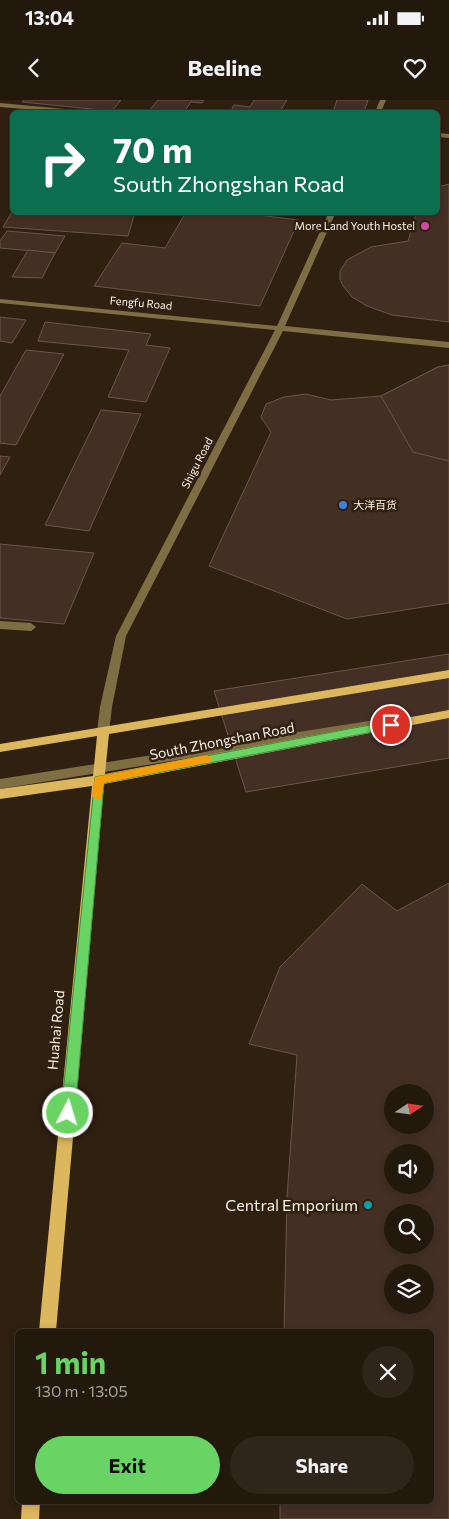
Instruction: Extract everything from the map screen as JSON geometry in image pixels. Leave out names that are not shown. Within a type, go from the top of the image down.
[{"type":"main road","name":"South Zhongshan Road","points":[[0,748],[449,674]]},
{"type":"main road","name":"South Zhongshan Road","points":[[0,794],[99,780],[449,713]]},
{"type":"main road","name":"Huahai Road","points":[[47,1329],[103,732]]},
{"type":"main road","points":[[30,1519],[32,1504]]},
{"type":"street","points":[[0,105],[4,100]]},
{"type":"street","points":[[0,105],[54,110]]},
{"type":"street","name":"Shigu Road","points":[[103,732],[106,707],[121,636],[280,328],[333,215]]},
{"type":"street","name":"Fengfu Road","points":[[0,301],[449,344]]},
{"type":"street","points":[[0,624],[31,627]]},
{"type":"street","points":[[0,784],[449,713]]},
{"type":"building","points":[[24,100],[121,100],[113,110],[22,102]]},
{"type":"building","points":[[158,100],[204,100],[202,103],[191,102],[185,110],[150,110]]},
{"type":"building","points":[[254,100],[287,100],[281,110],[231,110],[234,105],[250,107]]},
{"type":"building","points":[[337,100],[368,100],[365,110],[334,110]]},
{"type":"building","points":[[449,184],[449,322],[392,315],[367,306],[352,297],[340,279],[340,271],[347,260],[371,247],[408,241],[416,215],[440,215],[440,186]]},
{"type":"building","points":[[10,215],[134,215],[128,236],[3,227]]},
{"type":"building","points":[[184,215],[258,215],[299,220],[260,306],[94,286],[122,243],[165,248]]},
{"type":"building","points":[[7,231],[65,236],[55,253],[0,248],[0,241]]},
{"type":"building","points":[[28,250],[55,253],[42,278],[12,277]]},
{"type":"building","points":[[0,317],[26,320],[12,343],[0,341]]},
{"type":"building","points":[[45,322],[151,334],[146,345],[170,348],[146,402],[108,397],[129,350],[38,341]]},
{"type":"building","points":[[26,350],[64,354],[16,445],[0,443],[0,396]]},
{"type":"building","name":"大洋百货","points":[[449,365],[449,603],[347,619],[209,566],[271,432],[261,417],[266,404],[284,397],[306,394],[331,400],[381,396],[438,367]]},
{"type":"building","points":[[449,365],[449,461],[413,452],[381,396],[438,367]]},
{"type":"building","points":[[101,410],[141,414],[89,531],[45,525]]},
{"type":"building","points":[[0,456],[10,457],[0,475]]},
{"type":"building","points":[[0,544],[94,553],[64,624],[0,618]]},
{"type":"building","points":[[449,654],[449,758],[246,792],[214,691]]},
{"type":"building","name":"Central Emporium","points":[[449,883],[449,1519],[280,1519],[280,1504],[434,1504],[434,1329],[284,1329],[287,1197],[297,1055],[249,1044],[280,967],[362,884],[397,911]]},
{"type":"slow traffic","points":[[97,796],[99,780],[207,759]]},
{"type":"place","name":"More Land Youth Hostel","points":[[425,226]]},
{"type":"place","name":"大洋百货","points":[[343,505]]},
{"type":"place","name":"Central Emporium","points":[[368,1205]]},
{"type":"route","points":[[68,1113],[99,780],[391,725]]}]
